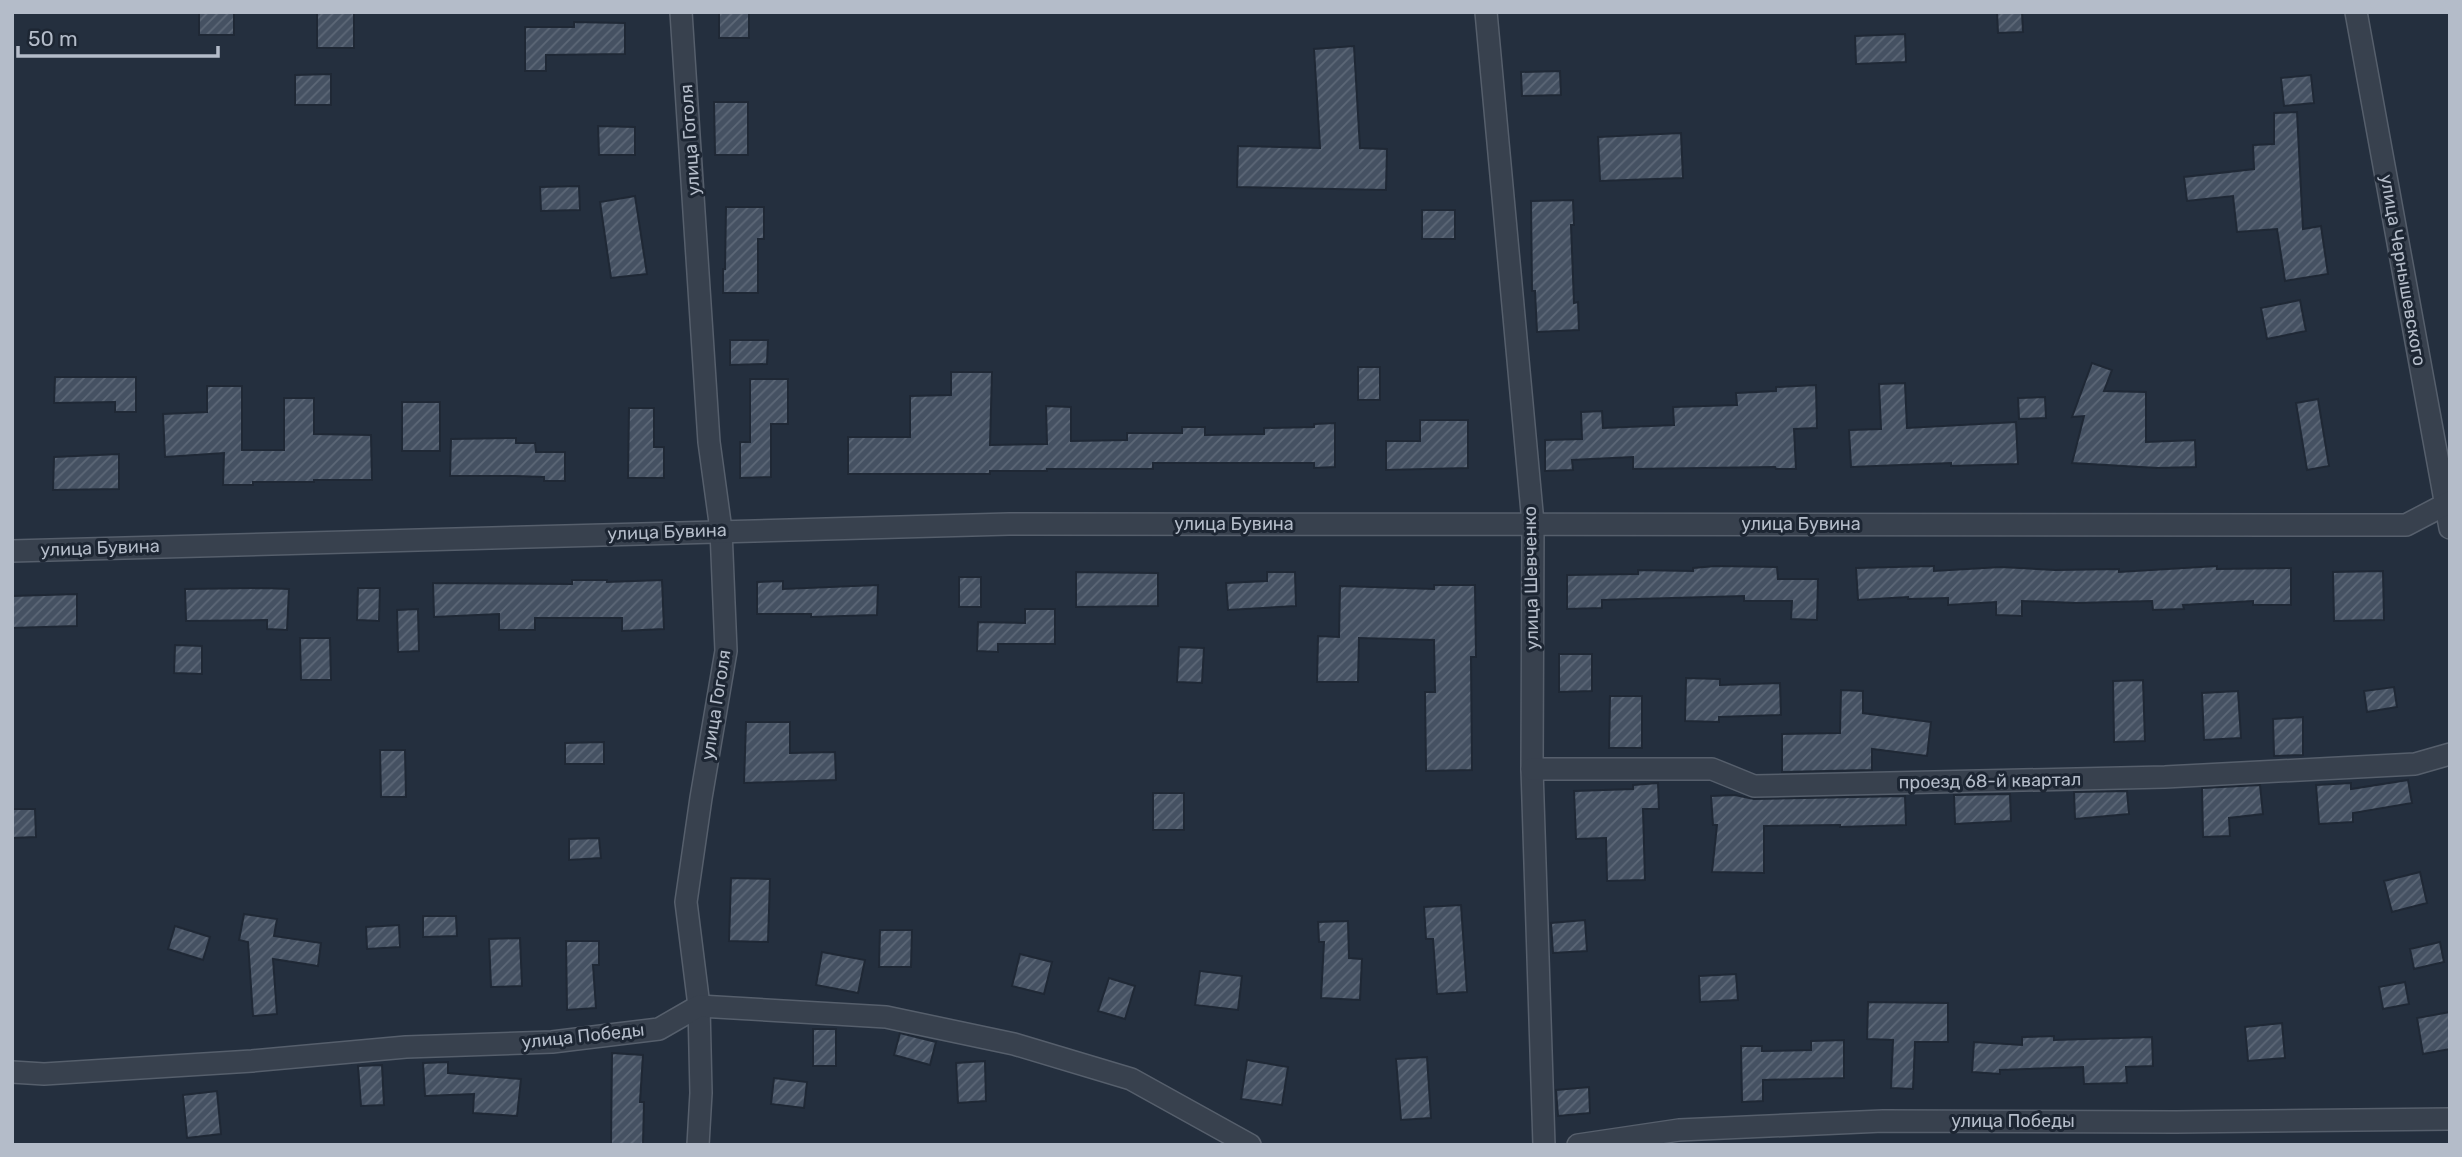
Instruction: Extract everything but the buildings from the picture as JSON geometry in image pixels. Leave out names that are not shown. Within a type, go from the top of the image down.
[{"type":"street","name":"улица Гоголя","points":[[681,12],[709,442],[721,530],[726,651],[686,902],[699,1006],[701,1093],[698,1145]]},
{"type":"street","name":"улица Шевченко","points":[[1486,12],[1533,523],[1532,769],[1544,1145]]},
{"type":"street","name":"улица Чернышевского","points":[[2356,12],[2450,528]]},
{"type":"street","name":"улица Бувина","points":[[12,551],[1009,524],[2406,525],[2447,503]]},
{"type":"street","name":"проезд 68-й квартал","points":[[1532,769],[1712,769],[1754,786],[1768,786],[2165,777],[2415,764],[2450,754]]},
{"type":"street","name":"улица Победы","points":[[12,1072],[44,1074],[252,1061],[406,1047],[552,1042],[659,1029],[699,1006]]},
{"type":"street","points":[[699,1006],[886,1017],[1014,1044],[1131,1079],[1250,1145]]},
{"type":"street","name":"улица Победы","points":[[1578,1145],[1679,1130],[1883,1121],[2450,1119]]}]
